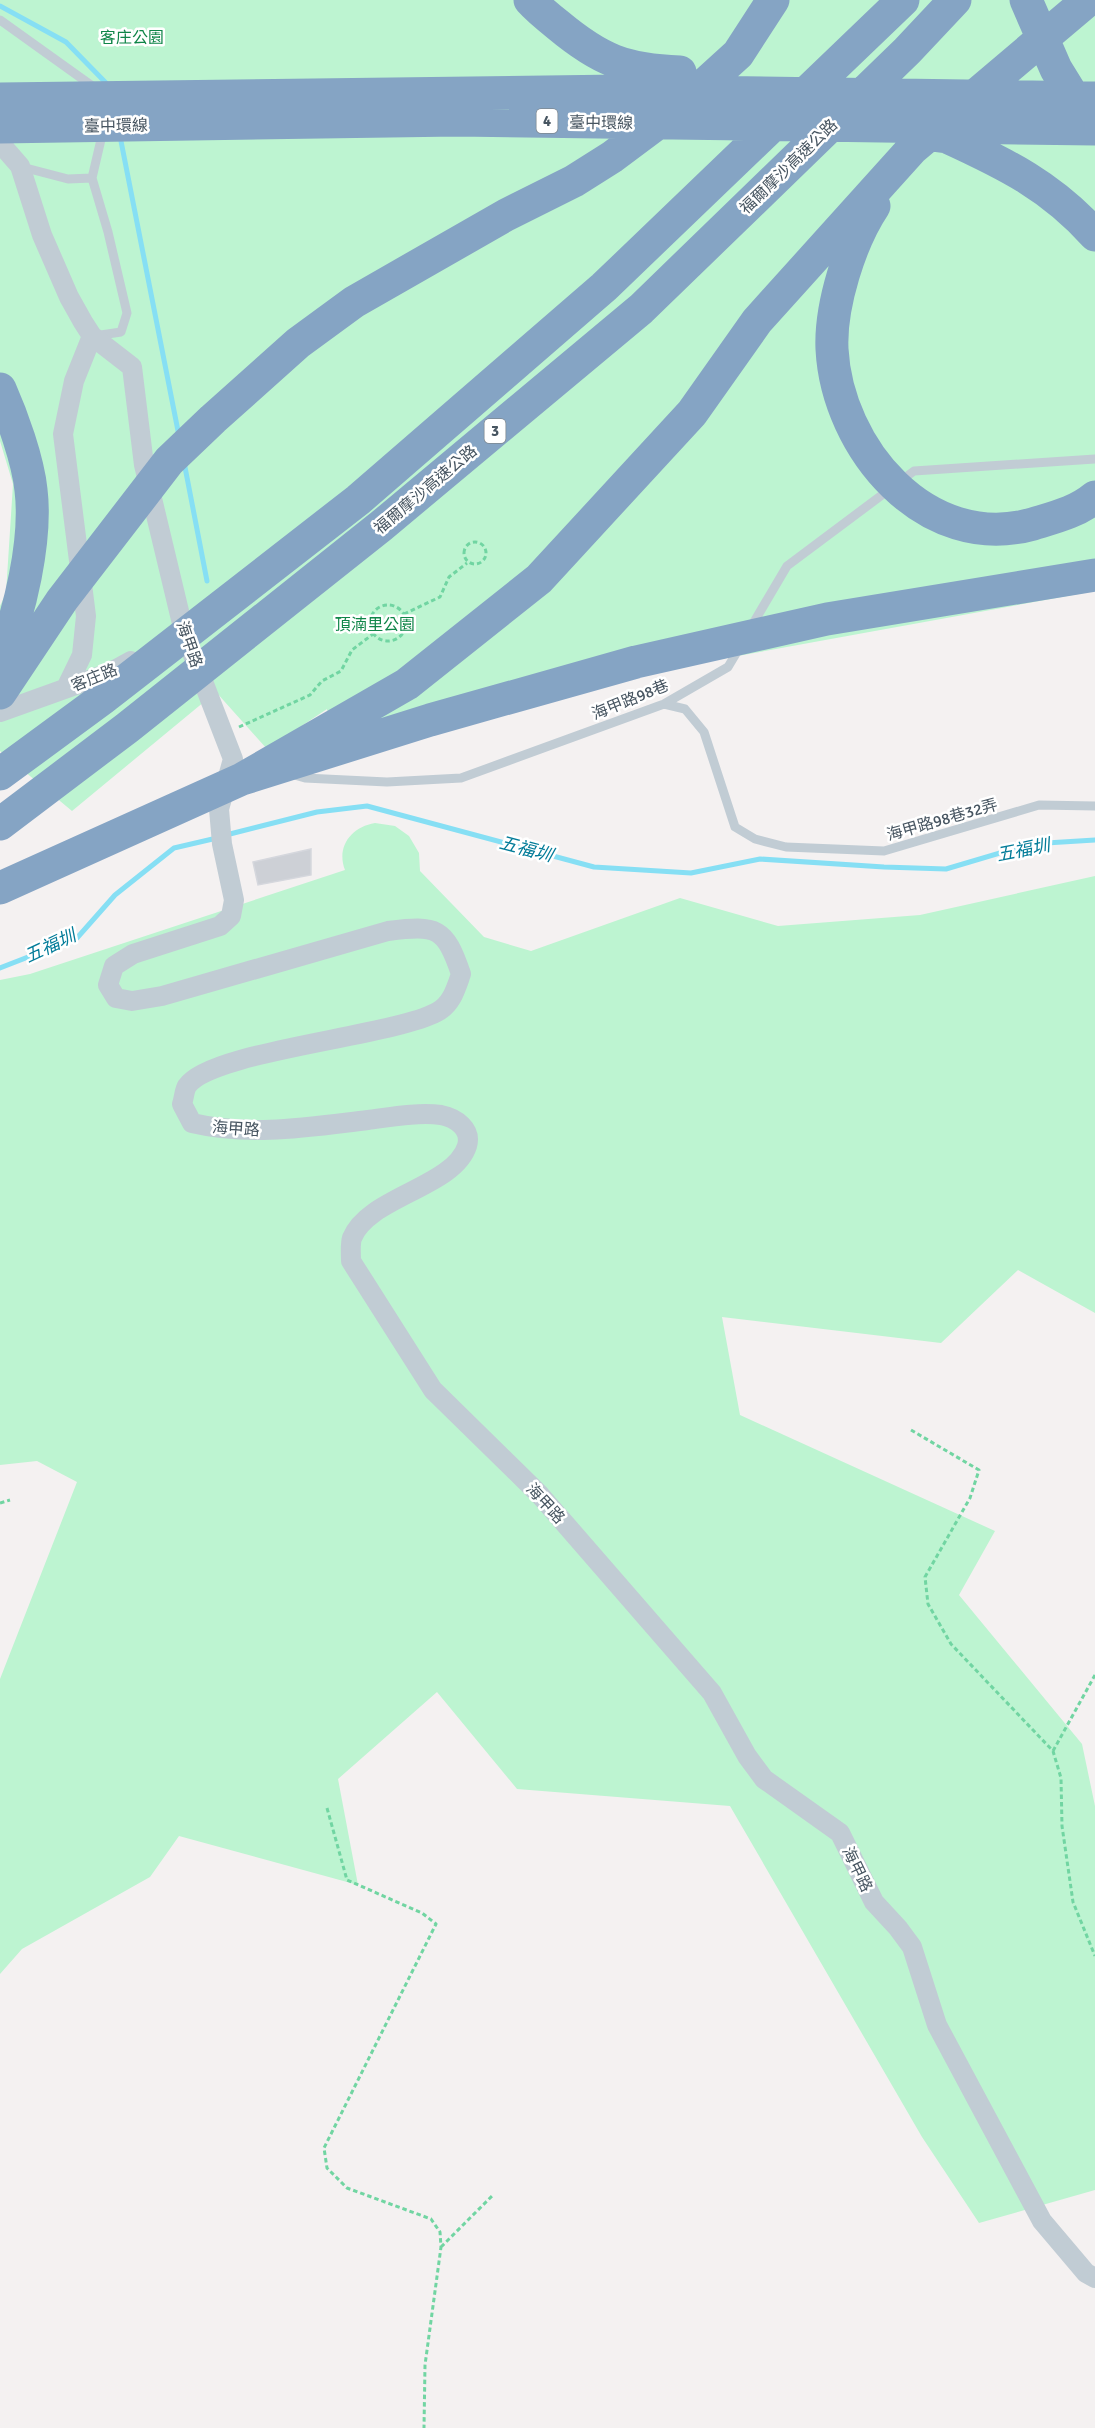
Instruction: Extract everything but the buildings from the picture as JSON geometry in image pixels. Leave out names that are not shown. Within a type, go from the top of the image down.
[{"type":"highway","points":[[530,0],[580,45],[604,58],[646,71],[934,79],[1095,97]]},
{"type":"highway","points":[[0,693],[62,600],[163,469],[213,419],[298,343],[354,302],[506,214],[574,181],[612,157],[683,104],[738,54],[773,0]]},
{"type":"highway","name":"3","points":[[0,774],[102,699],[358,500],[604,287],[903,0]]},
{"type":"highway","name":"福爾摩沙高速公路","points":[[0,824],[127,728],[381,526],[641,309],[907,51],[955,0]]},
{"type":"highway","points":[[1026,0],[1056,69],[1095,130]]},
{"type":"highway","points":[[0,888],[407,684],[539,579],[692,413],[757,321],[912,150],[1088,0]]},
{"type":"highway","name":"臺中環線","points":[[0,99],[621,91],[1095,97]]},
{"type":"highway","name":"臺中環線","points":[[0,127],[457,120],[1095,130]]},
{"type":"highway","points":[[870,126],[947,137],[981,153],[1037,183],[1068,206],[1095,235]]},
{"type":"highway","points":[[912,150],[869,213],[856,238],[835,312],[832,348],[836,383],[859,442],[870,459],[897,488],[935,515],[954,522],[1004,529],[1024,526],[1072,513],[1095,497]]},
{"type":"highway","points":[[0,389],[11,415],[32,490],[28,570],[0,660]]},
{"type":"highway","points":[[238,769],[430,720],[636,662],[827,619],[1095,575]]},
{"type":"street","name":"海甲路","points":[[0,142],[20,166],[42,235],[69,297],[92,336],[132,368],[144,465],[184,632],[238,769],[219,809],[222,844],[234,900],[231,916],[220,926],[133,954],[114,966],[108,985],[116,998],[132,1001],[162,996],[388,931],[414,928],[433,930],[451,943],[461,974],[451,999],[438,1012],[231,1063],[204,1073],[187,1086],[182,1104],[192,1123],[216,1129],[255,1132],[406,1116],[440,1115],[455,1119],[465,1129],[468,1143],[462,1156],[447,1169],[365,1219],[352,1239],[351,1261],[433,1390],[540,1495],[712,1693],[747,1756],[764,1779],[840,1833],[874,1902],[912,1947],[937,2025],[1041,2221],[1086,2273],[1095,2278]]},
{"type":"street","points":[[66,688],[82,655],[86,616],[63,434],[74,381],[92,336]]},
{"type":"street","name":"客庄路","points":[[0,712],[109,673],[184,632]]},
{"type":"lane","points":[[0,20],[92,85],[103,97],[107,114],[92,178],[108,232],[127,313],[121,332],[92,336]]},
{"type":"lane","points":[[20,166],[68,179],[92,178]]},
{"type":"lane","name":"海甲路98巷","points":[[238,769],[305,778],[387,782],[461,778],[664,704],[728,667],[787,566],[914,471],[1095,459]]},
{"type":"lane","name":"海甲路98巷32弄","points":[[664,704],[685,709],[704,732],[735,827],[755,839],[786,847],[884,851],[1039,806],[1095,806]]},
{"type":"path","points":[[471,542],[479,542],[485,548],[486,555],[482,562],[475,565],[467,562],[463,555],[464,548],[471,542]]},
{"type":"path","points":[[404,614],[440,597],[449,577],[467,562]]},
{"type":"path","points":[[381,605],[394,605],[404,614],[406,626],[400,638],[388,642],[373,634],[369,626],[371,614],[381,605]]},
{"type":"path","points":[[224,734],[310,695],[322,681],[341,671],[352,650],[373,634]]},
{"type":"path","points":[[911,1430],[979,1470],[970,1498],[925,1577],[928,1604],[951,1644],[1053,1751],[1061,1778],[1062,1826],[1073,1902],[1095,1956]]},
{"type":"path","points":[[0,1503],[10,1500]]},
{"type":"path","points":[[1053,1751],[1095,1675]]},
{"type":"path","points":[[327,1808],[346,1880],[422,1913],[436,1924],[324,2148],[327,2168],[346,2188],[431,2218],[440,2232],[441,2247],[425,2365],[424,2428]]},
{"type":"path","points":[[441,2247],[494,2194]]},
{"type":"green space","points":[[0,0],[1095,0],[1095,591],[589,683],[336,762],[327,709],[267,749],[216,692],[72,811],[0,751],[0,606],[6,593],[13,484],[0,441]]},
{"type":"green space","points":[[375,823],[395,826],[409,836],[419,853],[420,871],[484,937],[531,951],[680,898],[778,926],[920,915],[1095,876],[1095,1313],[1018,1270],[941,1343],[722,1317],[740,1415],[995,1531],[959,1595],[1082,1744],[1095,1806],[1095,2190],[979,2223],[922,2137],[730,1806],[517,1789],[437,1692],[338,1779],[358,1885],[179,1836],[150,1877],[22,1949],[0,1974],[0,1679],[77,1482],[37,1461],[0,1465],[0,980],[30,974],[345,870],[343,854],[348,839],[359,829]]},
{"type":"waterway","points":[[0,6],[66,42],[109,86]]},
{"type":"waterway","points":[[120,136],[179,436]]},
{"type":"waterway","points":[[184,462],[207,581]]},
{"type":"waterway","name":"五福圳","points":[[226,835],[317,812],[367,806],[594,867],[691,873],[760,859],[946,869],[1030,844],[1095,840]]},
{"type":"waterway","name":"五福圳","points":[[0,968],[77,938],[115,895],[174,848],[217,838]]},
{"type":"park label","name":"客庄公園","points":[[132,37]]},
{"type":"park label","name":"頂湳里公園","points":[[375,624]]}]
